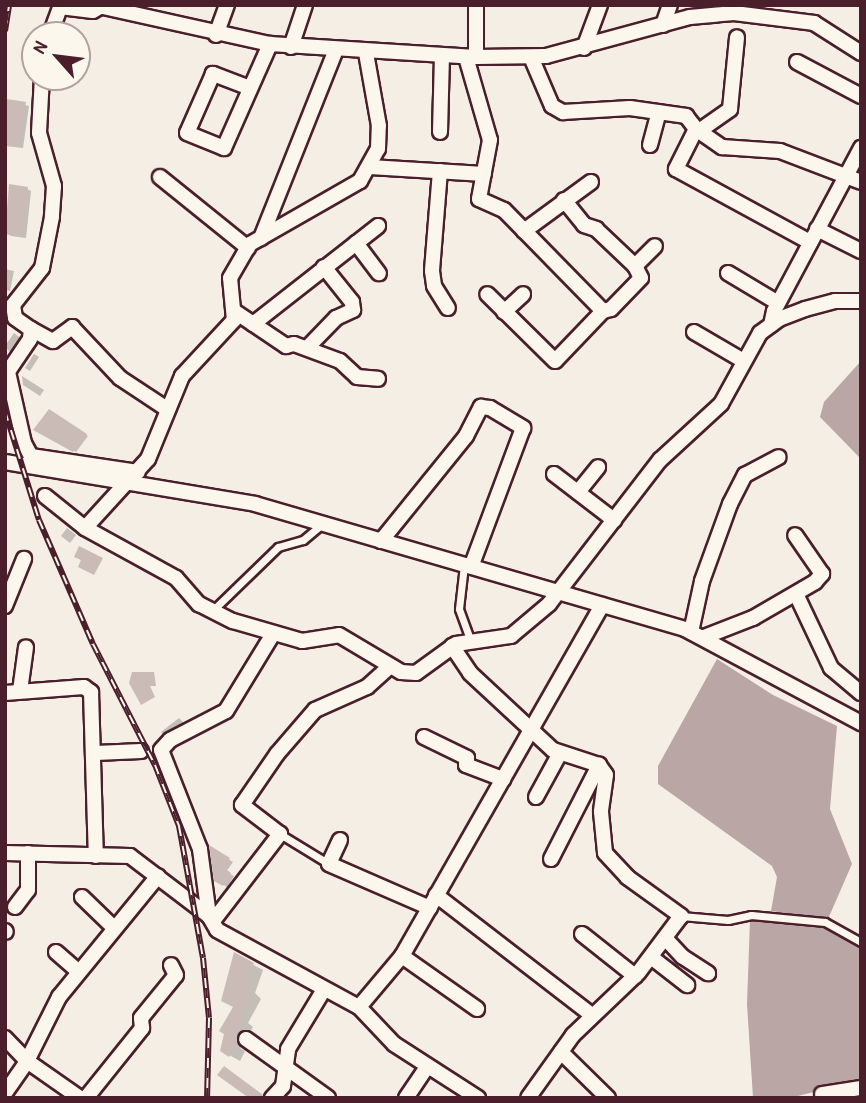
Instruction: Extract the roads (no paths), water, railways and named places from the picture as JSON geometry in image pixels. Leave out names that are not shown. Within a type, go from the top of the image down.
[{"type":"street","points":[[216,35],[227,5]]},
{"type":"street","points":[[291,47],[305,5]]},
{"type":"street","points":[[476,5],[471,57],[490,140],[479,199],[504,210],[603,310]]},
{"type":"street","points":[[584,48],[600,5]]},
{"type":"street","points":[[663,24],[670,5]]},
{"type":"street","points":[[55,21],[60,7],[93,11],[97,6],[127,9],[216,35],[291,47],[366,53],[531,57],[584,48],[663,24],[736,9],[814,23],[861,53]]},
{"type":"street","points":[[737,37],[730,109],[697,130],[676,169],[810,242]]},
{"type":"street","points":[[250,89],[213,74],[187,134],[224,148],[270,44]]},
{"type":"street","points":[[261,238],[336,50]]},
{"type":"street","points":[[85,528],[134,476],[160,435],[167,409],[182,376],[224,336],[234,311],[230,278],[248,248],[351,188],[370,167],[378,149],[379,126],[366,53]]},
{"type":"street","points":[[440,132],[442,56]]},
{"type":"street","points":[[531,57],[552,106],[563,112],[630,108],[686,116],[697,130],[722,147],[780,151],[861,182]]},
{"type":"street","points":[[797,62],[861,96]]},
{"type":"street","points":[[41,91],[39,133],[54,186],[52,217],[42,268],[17,298],[12,312],[31,329],[53,341],[72,327],[120,378],[167,409]]},
{"type":"street","points":[[650,145],[659,112]]},
{"type":"street","points":[[44,496],[85,528],[176,579],[211,611],[273,634],[302,641],[339,635],[408,675],[416,673],[452,646],[470,640],[486,642],[511,636],[559,593],[685,432],[721,404],[732,389],[742,360],[771,325],[778,303],[861,148]]},
{"type":"street","points":[[370,167],[484,174]]},
{"type":"street","points":[[440,171],[432,271],[434,286],[448,308]]},
{"type":"street","points":[[160,177],[248,248]]},
{"type":"street","points":[[524,231],[591,182]]},
{"type":"street","points":[[487,294],[555,361],[603,310],[611,309],[641,278],[635,266],[596,229],[584,225],[564,200]]},
{"type":"street","points":[[253,324],[377,226]]},
{"type":"street","points":[[817,229],[861,251]]},
{"type":"street","points":[[356,243],[379,273]]},
{"type":"street","points":[[635,266],[655,246]]},
{"type":"street","points":[[307,348],[336,318],[353,310],[352,302],[324,267]]},
{"type":"street","points":[[728,273],[778,303]]},
{"type":"street","points":[[504,312],[523,294]]},
{"type":"street","points":[[771,325],[825,304],[861,301]]},
{"type":"street","points":[[234,311],[286,346],[307,348],[340,361],[357,377],[378,379]]},
{"type":"street","points":[[31,329],[30,339],[8,372],[31,456],[255,504],[697,634],[761,674],[861,723]]},
{"type":"street","points":[[694,332],[742,360]]},
{"type":"street","points":[[381,541],[466,436],[481,407],[490,408],[523,428],[468,566]]},
{"type":"street","points":[[697,634],[702,581],[730,504],[745,475],[779,457]]},
{"type":"street","points":[[5,462],[134,476]]},
{"type":"street","points":[[578,492],[598,467]]},
{"type":"street","points":[[554,474],[614,520]]},
{"type":"street","points":[[697,634],[797,596],[822,574],[795,536]]},
{"type":"street","points":[[5,606],[11,571],[24,559]]},
{"type":"street","points":[[797,596],[831,668],[861,693]]},
{"type":"street","points":[[359,1007],[402,956],[601,606]]},
{"type":"street","points":[[273,634],[226,711],[170,740],[161,750],[200,849],[211,918],[217,930],[323,991],[359,1007],[394,1044],[478,1098]]},
{"type":"street","points":[[452,646],[470,673],[531,730],[560,753],[599,765],[606,775],[601,812],[605,853],[615,867],[681,916],[635,976],[592,1015],[528,1098]]},
{"type":"street","points":[[26,647],[13,692],[84,687],[91,692],[96,753],[96,856]]},
{"type":"street","points":[[211,918],[280,834],[242,805],[276,754],[315,710],[367,687],[390,666]]},
{"type":"street","points":[[424,737],[467,758],[466,765],[503,779]]},
{"type":"street","points":[[96,753],[141,751]]},
{"type":"street","points":[[536,797],[560,753]]},
{"type":"street","points":[[551,859],[599,765]]},
{"type":"street","points":[[340,841],[328,864],[433,901],[592,1015]]},
{"type":"street","points":[[5,853],[130,856],[211,918]]},
{"type":"street","points":[[15,907],[28,890],[28,853]]},
{"type":"street","points":[[5,1093],[27,1061],[59,997],[158,876]]},
{"type":"street","points":[[82,897],[114,928]]},
{"type":"street","points":[[582,933],[635,976]]},
{"type":"street","points":[[665,938],[682,957],[708,973]]},
{"type":"street","points":[[55,952],[79,972]]},
{"type":"street","points":[[402,956],[477,1009]]},
{"type":"street","points":[[651,957],[687,985]]},
{"type":"street","points":[[5,1038],[27,1061],[77,1097],[142,1028],[141,1018],[178,972]]},
{"type":"street","points":[[272,1098],[283,1086],[288,1049],[323,991]]},
{"type":"street","points":[[246,1039],[328,1098]]},
{"type":"street","points":[[561,1052],[608,1098]]},
{"type":"street","points":[[412,1096],[427,1067]]},
{"type":"street","points":[[822,1094],[861,1088]]},
{"type":"lane","points":[[211,611],[278,547],[303,540],[322,524]]},
{"type":"lane","points":[[468,566],[459,609],[470,640]]},
{"type":"lane","points":[[280,834],[328,864]]},
{"type":"lane","points":[[681,916],[728,920],[751,915],[825,922],[861,942]]},
{"type":"railway","points":[[5,31],[9,5]]},
{"type":"railway","points":[[5,411],[39,520],[93,644],[155,765],[179,826],[203,958],[209,1018],[207,1098]]}]
